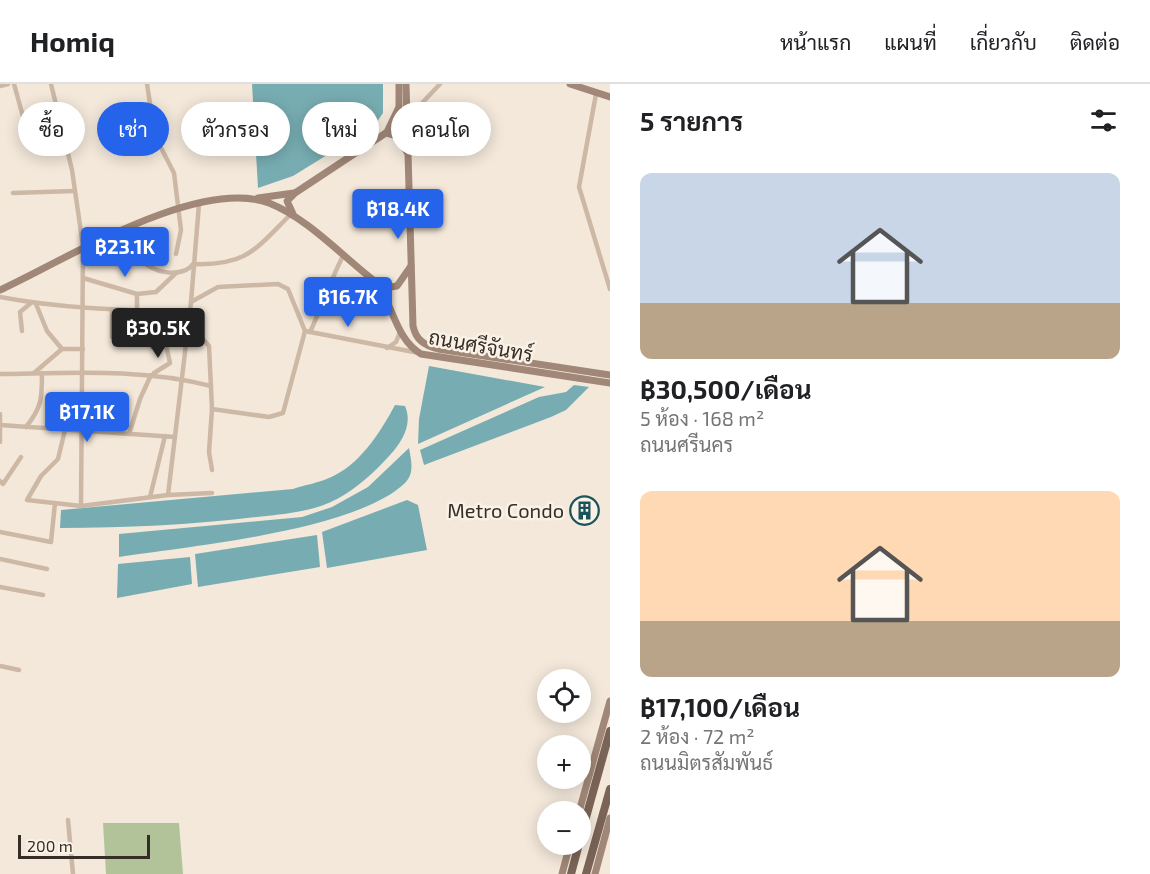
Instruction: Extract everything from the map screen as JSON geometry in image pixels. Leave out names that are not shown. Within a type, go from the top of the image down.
[{"type":"main road","points":[[386,133],[399,107],[399,84]]},
{"type":"main road","points":[[406,84],[407,102]]},
{"type":"main road","points":[[570,84],[610,97]]},
{"type":"main road","points":[[293,217],[286,205],[295,193],[391,130]]},
{"type":"main road","points":[[386,133],[391,134]]},
{"type":"main road","points":[[378,285],[384,288],[397,286],[411,266],[408,156]]},
{"type":"main road","points":[[252,199],[295,193]]},
{"type":"main road","name":"ถนนศรีจันทร์","points":[[0,290],[83,246],[136,225],[199,204],[233,198],[252,199],[272,205],[293,217],[378,285],[400,332],[408,343],[422,354],[610,383]]},
{"type":"main road","name":"ถนนศรีจันทร์","points":[[411,266],[413,326],[415,335],[426,344],[438,349],[610,375]]},
{"type":"main road","points":[[591,769],[610,701]]},
{"type":"main road","points":[[590,801],[610,731]]},
{"type":"main road","points":[[591,774],[600,766]]},
{"type":"main road","points":[[586,874],[610,789]]},
{"type":"main road","points":[[595,874],[610,818]]},
{"type":"main road","points":[[562,874],[567,855]]},
{"type":"main road","points":[[571,874],[576,855]]},
{"type":"street","points":[[0,86],[8,84]]},
{"type":"street","points":[[14,84],[19,102]]},
{"type":"street","points":[[51,84],[68,150],[83,246],[81,506]]},
{"type":"street","points":[[147,84],[155,136],[174,173],[181,230],[176,254]]},
{"type":"street","points":[[424,102],[440,84]]},
{"type":"street","points":[[596,94],[579,187],[610,289]]},
{"type":"street","points":[[12,193],[74,191]]},
{"type":"street","points":[[168,495],[191,302],[199,204]]},
{"type":"street","points":[[136,225],[140,256],[144,262],[176,273],[186,272],[193,264],[225,263],[249,254],[293,217]]},
{"type":"street","points":[[212,409],[269,417],[283,413],[308,332],[343,256]]},
{"type":"street","points":[[83,278],[137,294],[156,292],[176,273]]},
{"type":"street","points":[[191,302],[213,288],[282,285],[290,292],[308,332]]},
{"type":"street","points":[[135,335],[138,311],[137,294]]},
{"type":"street","points":[[0,297],[83,309],[189,312]]},
{"type":"street","points":[[22,331],[20,312],[34,303]]},
{"type":"street","points":[[34,303],[47,331],[62,349]]},
{"type":"street","points":[[112,311],[112,337]]},
{"type":"street","points":[[152,347],[158,330],[157,311]]},
{"type":"street","points":[[188,322],[210,346],[212,409],[209,452],[212,470]]},
{"type":"street","points":[[129,434],[140,399],[154,373],[170,363],[169,351],[158,330]]},
{"type":"street","points":[[308,332],[422,354]]},
{"type":"street","points":[[387,348],[396,342],[400,332]]},
{"type":"street","points":[[33,374],[62,349],[83,349]]},
{"type":"street","points":[[26,427],[38,412],[43,394],[42,373]]},
{"type":"street","points":[[0,374],[81,373],[153,376],[182,379],[211,386]]},
{"type":"street","points":[[0,414],[0,442]]},
{"type":"street","points":[[0,425],[175,437]]},
{"type":"street","points":[[65,430],[58,459],[41,476],[27,500],[81,506],[168,495],[212,494]]},
{"type":"street","points":[[150,497],[165,436]]},
{"type":"street","points":[[0,481],[3,484],[21,457]]},
{"type":"street","points":[[0,532],[51,542],[55,503]]},
{"type":"street","points":[[0,559],[47,569]]},
{"type":"street","points":[[0,587],[43,595]]},
{"type":"street","points":[[0,666],[19,670]]},
{"type":"street","points":[[68,820],[73,874]]},
{"type":"green space","points":[[103,823],[179,823],[183,874],[106,874]]},
{"type":"water","points":[[252,84],[383,84],[383,113],[379,119],[379,102],[302,102],[302,156],[325,156],[293,176],[258,188],[256,156],[290,156],[290,102],[253,102]]},
{"type":"water","points":[[429,366],[545,387],[418,444],[419,419]]},
{"type":"water","points":[[574,385],[589,387],[566,410],[424,465],[420,450],[539,397],[566,392]]},
{"type":"water","points":[[395,405],[405,406],[408,419],[399,444],[365,479],[344,495],[328,503],[308,510],[208,522],[134,527],[60,528],[61,510],[293,489],[325,480],[340,473],[368,448]]},
{"type":"water","points":[[409,448],[411,471],[405,483],[381,500],[349,513],[311,525],[270,534],[119,557],[119,534],[302,517],[332,507],[368,487]]},
{"type":"water","points":[[407,500],[418,505],[427,550],[327,568],[322,532]]},
{"type":"water","points":[[317,535],[320,567],[198,587],[195,554]]},
{"type":"water","points":[[190,557],[192,584],[117,598],[118,564]]},
{"type":"place","name":"Metro Condo","points":[[585,510]]}]
